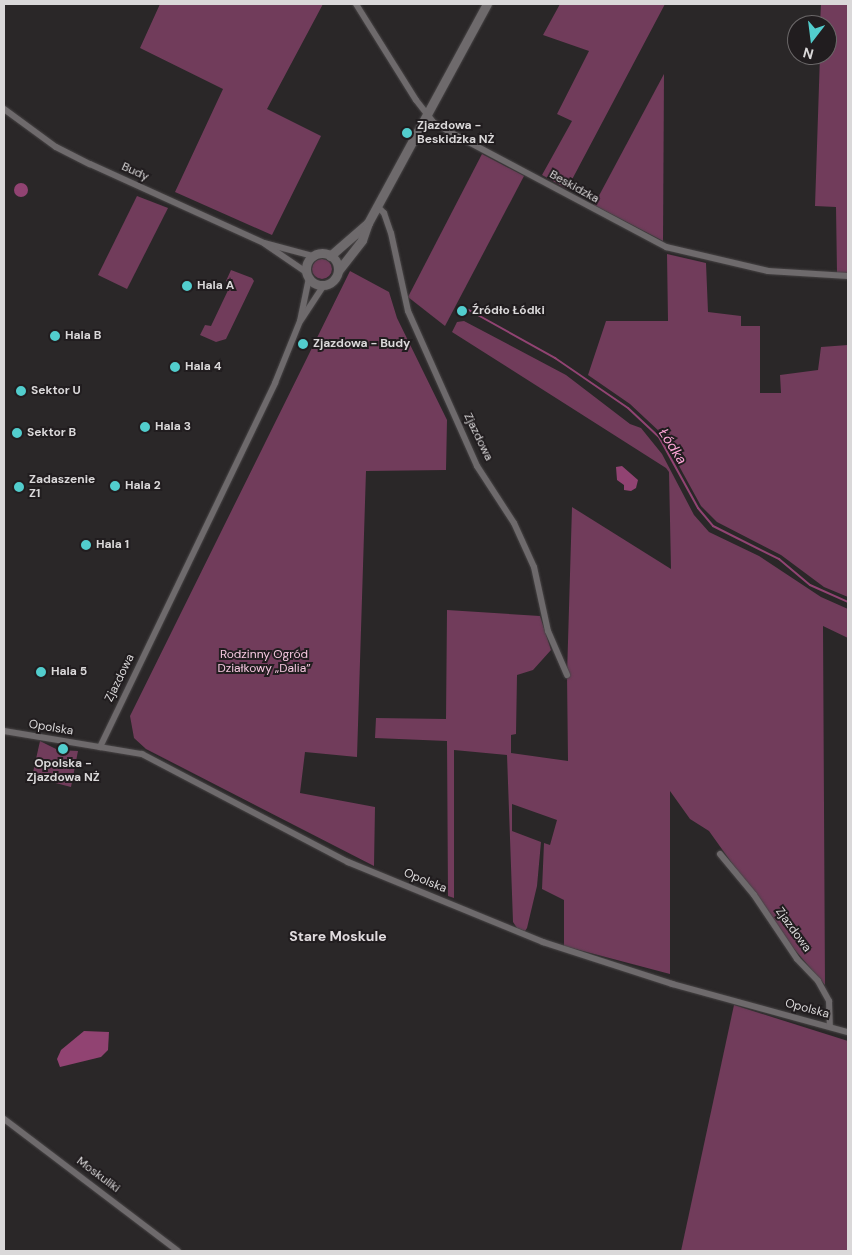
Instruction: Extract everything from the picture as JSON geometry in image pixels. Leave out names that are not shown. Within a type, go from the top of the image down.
[{"type":"street","name":"Beskidzka","points":[[356,4],[427,114],[448,131],[666,247],[768,271],[848,276]]},
{"type":"street","points":[[368,223],[330,256],[313,256],[308,275],[324,285],[333,280],[362,240],[377,206],[487,4]]},
{"type":"street","points":[[4,118],[6,110]]},
{"type":"street","name":"Budy","points":[[6,110],[64,152],[264,243],[313,256]]},
{"type":"street","name":"Zjazdowa","points":[[377,206],[384,213],[389,226],[408,311],[478,466],[514,523],[534,567],[548,630],[567,675]]},
{"type":"street","name":"Budy","points":[[264,243],[308,275]]},
{"type":"street","points":[[330,256],[338,271]]},
{"type":"street","name":"Zjazdowa","points":[[100,747],[270,394],[300,320],[308,275]]},
{"type":"street","name":"Zjazdowa","points":[[300,320],[324,285]]},
{"type":"street","name":"Opolska","points":[[4,732],[142,754],[325,851],[543,942],[672,984],[848,1032]]},
{"type":"street","name":"Zjazdowa","points":[[720,854],[754,895],[797,959],[818,981],[829,1001],[830,1026]]},
{"type":"street","name":"Moskuliki","points":[[4,1118],[178,1251]]},
{"type":"green space","points":[[160,4],[323,4],[267,109],[321,136],[272,235],[175,192],[223,89],[140,48]]},
{"type":"green space","points":[[560,4],[665,4],[567,189],[542,175],[572,121],[557,114],[589,51],[543,35]]},
{"type":"green space","points":[[821,4],[848,4],[848,273],[837,273],[836,207],[815,206],[820,65],[837,65],[837,15],[820,15]]},
{"type":"green space","points":[[664,74],[663,241],[594,205]]},
{"type":"green space","points":[[482,154],[524,176],[445,326],[408,297]]},
{"type":"green space","points":[[137,196],[168,208],[127,289],[98,275]]},
{"type":"green space","points":[[667,254],[706,263],[708,312],[741,316],[741,326],[760,326],[760,393],[781,393],[780,375],[818,370],[821,347],[848,345],[848,597],[824,587],[781,555],[717,522],[701,506],[661,433],[630,404],[588,375],[606,321],[668,321]]},
{"type":"green space","points":[[322,259],[329,262],[332,269],[329,276],[322,279],[315,276],[312,269],[315,262]]},
{"type":"green space","points":[[231,270],[252,278],[254,281],[226,339],[216,342],[200,335],[205,325],[211,326],[231,284],[226,281]]},
{"type":"green space","name":"Rodzinny Ogród Działkowy „Dalia”","points":[[350,271],[389,292],[397,318],[447,420],[446,470],[366,471],[357,757],[305,752],[300,793],[375,807],[374,866],[146,749],[134,738],[130,716]]},
{"type":"green space","points":[[464,321],[566,375],[630,424],[641,428],[662,454],[694,515],[709,532],[759,556],[821,597],[848,609],[848,638],[823,626],[825,985],[789,943],[709,831],[690,819],[670,791],[670,974],[564,946],[564,900],[542,889],[544,843],[550,845],[557,820],[512,804],[512,831],[541,842],[537,886],[527,928],[525,931],[517,928],[513,922],[507,755],[454,750],[454,898],[448,896],[447,741],[375,738],[376,718],[446,719],[447,610],[540,616],[551,650],[533,670],[517,675],[516,734],[511,735],[511,753],[568,761],[567,675],[572,507],[671,569],[669,472],[666,468],[452,332],[457,322]]},
{"type":"green space","points":[[40,741],[58,750],[78,751],[71,787],[32,777]]},
{"type":"green space","points":[[734,1005],[848,1041],[848,1251],[681,1251]]},
{"type":"shaded area","points":[[18,183],[24,183],[28,190],[24,197],[18,197],[14,193],[14,187]]},
{"type":"shaded area","points":[[622,466],[638,480],[636,488],[631,491],[624,490],[624,485],[617,480],[616,467]]},
{"type":"shaded area","points":[[84,1031],[109,1032],[108,1050],[101,1057],[60,1067],[57,1059],[61,1050]]},
{"type":"waterway","name":"Łódka","points":[[467,309],[555,358],[628,408],[659,437],[698,508],[713,526],[779,559],[810,585],[848,602]]},
{"type":"place","name":"Zjazdowa - Beskidzka NŻ","points":[[407,133]]},
{"type":"place","name":"Hala A","points":[[187,286]]},
{"type":"place","name":"Źródło Łódki","points":[[462,311]]},
{"type":"place","name":"Hala B","points":[[55,336]]},
{"type":"place","name":"Zjazdowa - Budy","points":[[303,344]]},
{"type":"place","name":"Hala 4","points":[[175,367]]},
{"type":"place","name":"Sektor U","points":[[21,391]]},
{"type":"place","name":"Hala 3","points":[[145,427]]},
{"type":"place","name":"Sektor B","points":[[17,433]]},
{"type":"place","name":"Hala 2","points":[[115,486]]},
{"type":"place","name":"Zadaszenie Z1","points":[[19,487]]},
{"type":"place","name":"Hala 1","points":[[86,545]]},
{"type":"place","name":"Hala 5","points":[[41,672]]},
{"type":"place","name":"Opolska - Zjazdowa NŻ","points":[[63,749]]},
{"type":"district","name":"Stare Moskule","points":[[338,936]]}]
